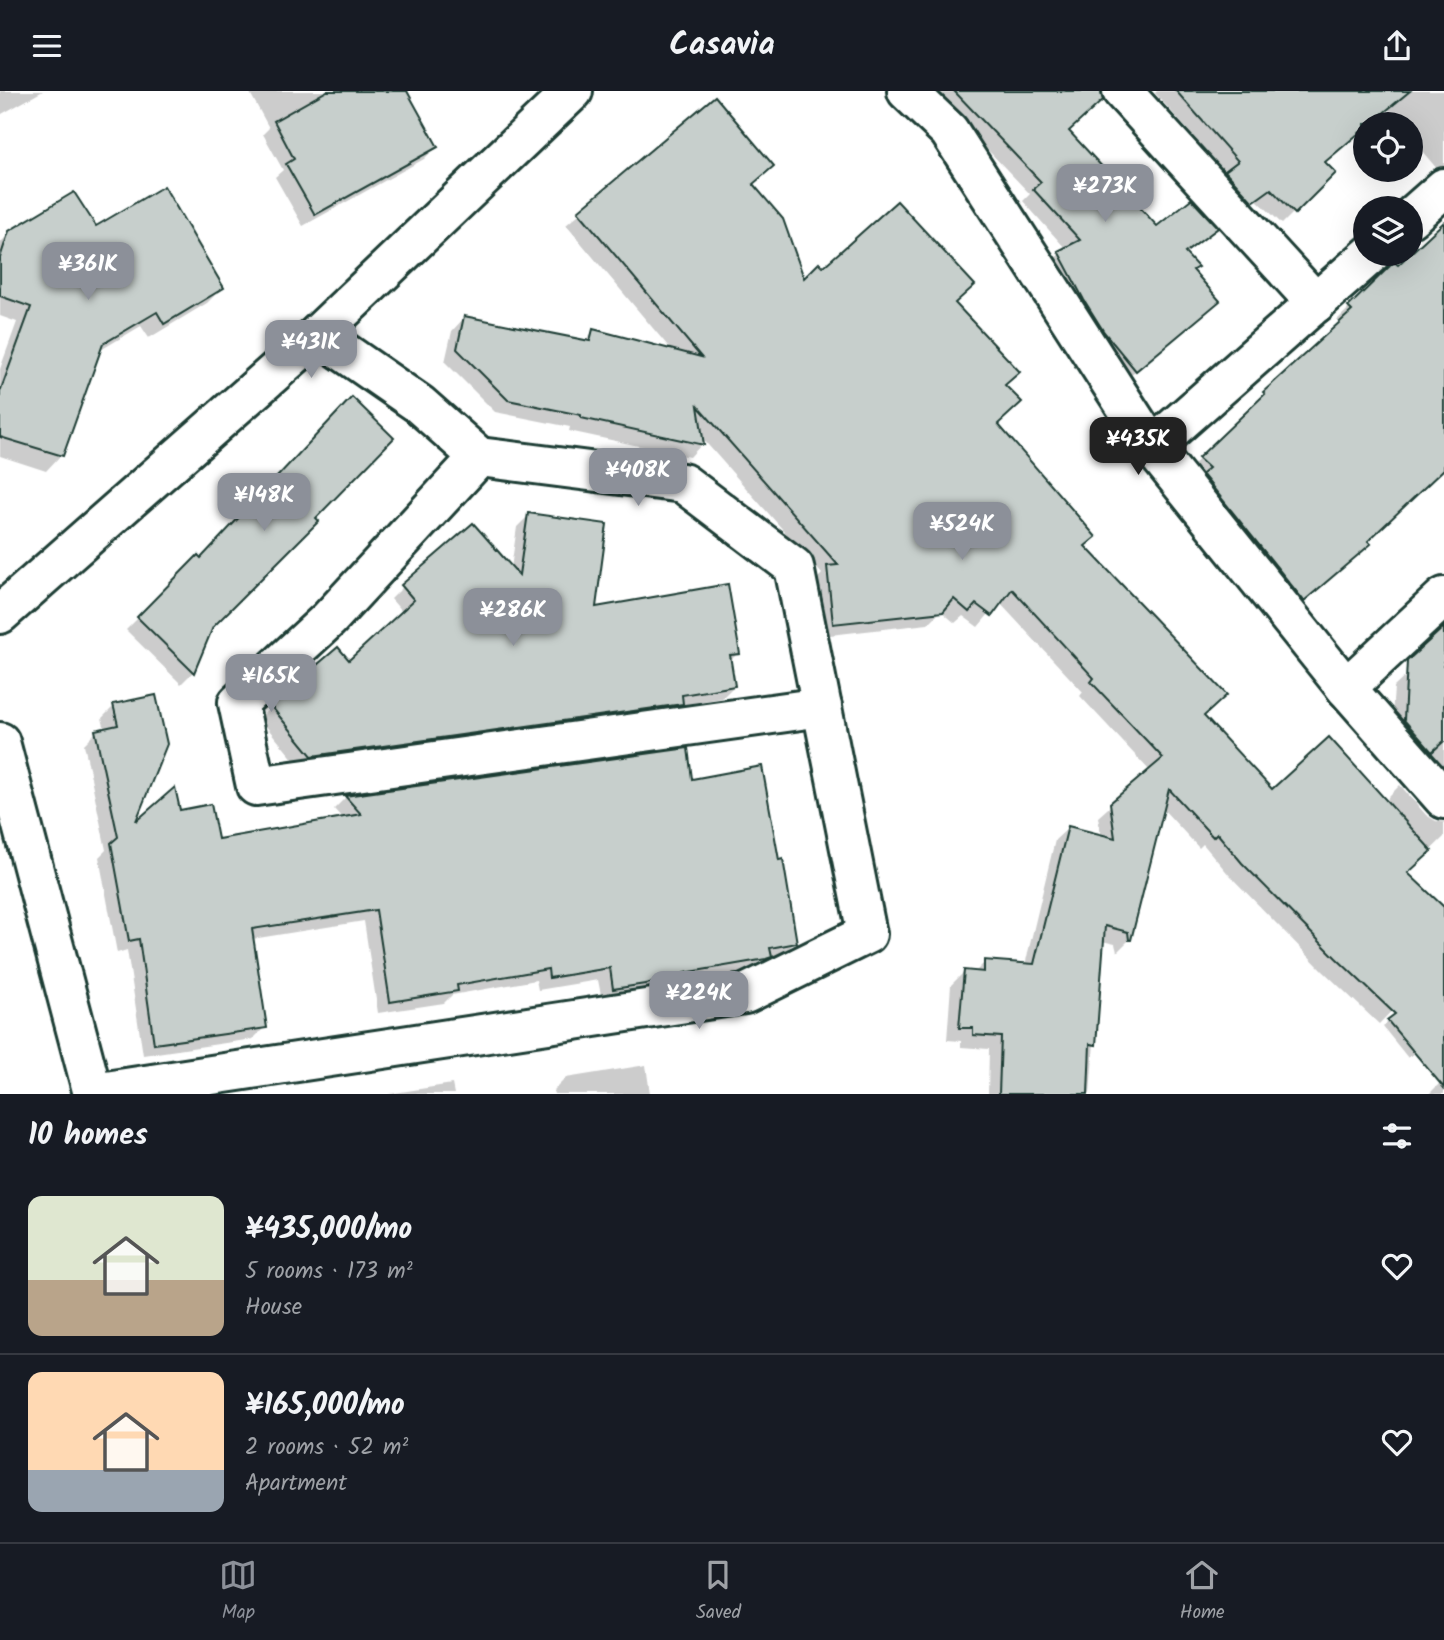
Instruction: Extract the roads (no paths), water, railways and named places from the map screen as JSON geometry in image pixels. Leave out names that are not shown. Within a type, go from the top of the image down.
[{"type":"street","points":[[0,614],[318,334],[573,91]]},
{"type":"street","points":[[907,91],[949,131],[1152,447],[1346,688],[1444,799]]},
{"type":"street","points":[[1122,91],[1316,303]]},
{"type":"street","points":[[1423,207],[1444,188]]},
{"type":"street","points":[[1152,447],[1358,266]]},
{"type":"street","points":[[0,742],[93,1094],[745,994],[867,934],[794,567],[683,483],[479,457],[419,404],[318,334]]},
{"type":"street","points":[[479,457],[329,619],[238,703],[256,786],[822,708]]},
{"type":"street","points":[[1346,688],[1444,597]]}]
